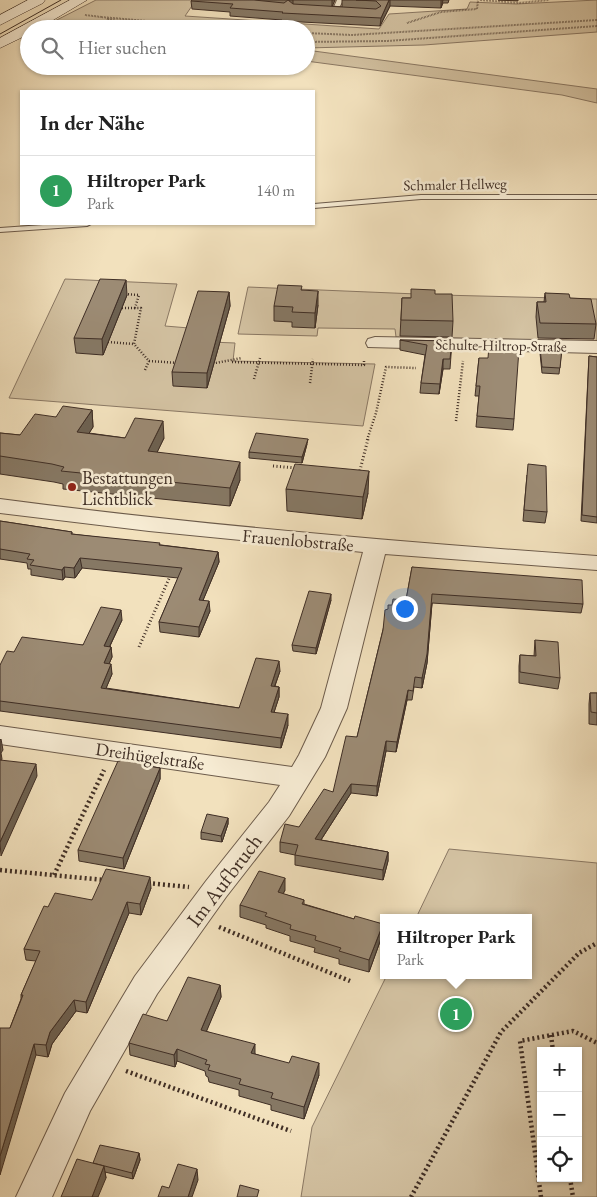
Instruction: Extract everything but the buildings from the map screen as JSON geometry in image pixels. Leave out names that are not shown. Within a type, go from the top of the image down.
[{"type":"main road","points":[[0,21],[33,0]]},
{"type":"main road","points":[[44,20],[80,0]]},
{"type":"main road","points":[[0,44],[20,33]]},
{"type":"street","name":"Schulte-Hiltrop-Straße","points":[[375,343],[597,347]]},
{"type":"street","name":"Frauenlobstraße","points":[[0,506],[190,530],[375,548],[597,563]]},
{"type":"street","name":"Im Aufbruch","points":[[34,1197],[56,1146],[100,1061],[146,985],[216,890],[280,808],[312,757],[334,708],[375,548]]},
{"type":"street","name":"Dreihügelstraße","points":[[0,735],[300,778]]},
{"type":"lane","points":[[336,11],[340,0]]},
{"type":"lane","points":[[318,10],[344,11]]},
{"type":"lane","name":"Schmaler Hellweg","points":[[315,206],[421,197],[597,197]]},
{"type":"lane","points":[[0,230],[72,225]]},
{"type":"path","points":[[407,23],[441,12],[476,9],[479,0],[518,3],[549,0]]},
{"type":"path","points":[[60,11],[111,20]]},
{"type":"path","points":[[101,18],[115,17],[146,20]]},
{"type":"path","points":[[315,34],[352,35],[597,20]]},
{"type":"path","points":[[315,42],[386,41],[597,26]]},
{"type":"path","points":[[121,294],[139,295],[134,308]]},
{"type":"path","points":[[122,308],[141,308],[134,344]]},
{"type":"path","points":[[108,342],[134,344],[150,361],[185,363]]},
{"type":"path","points":[[456,421],[464,353]]},
{"type":"path","points":[[228,362],[242,358]]},
{"type":"path","points":[[254,379],[260,358]]},
{"type":"path","points":[[310,383],[313,359]]},
{"type":"path","points":[[203,365],[228,362],[364,365],[364,360]]},
{"type":"path","points":[[146,370],[150,361]]},
{"type":"path","points":[[349,474],[359,475],[361,460],[376,413],[386,367],[416,368]]},
{"type":"path","points":[[273,466],[302,469]]},
{"type":"path","points":[[139,648],[171,573]]},
{"type":"path","points":[[54,875],[113,751]]},
{"type":"path","points":[[0,870],[111,880]]},
{"type":"path","points":[[139,883],[216,890]]},
{"type":"path","points":[[196,917],[350,981]]},
{"type":"path","points":[[411,1197],[501,1032],[579,953],[597,943]]},
{"type":"path","points":[[537,1158],[520,1041],[573,1031],[597,1043]]},
{"type":"path","points":[[551,1035],[552,1047]]},
{"type":"path","points":[[100,1061],[291,1131]]},
{"type":"path","points":[[540,1182],[541,1197]]},
{"type":"path","points":[[571,1182],[573,1197]]},
{"type":"shaded area","points":[[96,0],[196,0],[185,16],[245,20],[57,20]]},
{"type":"shaded area","points":[[597,0],[597,32],[424,45],[315,48],[315,25],[379,29],[389,14],[467,9],[470,2],[516,4]]},
{"type":"shaded area","points":[[315,51],[597,89],[597,103],[562,95],[315,62]]},
{"type":"shaded area","points":[[65,279],[177,284],[165,326],[189,328],[186,341],[235,343],[233,361],[375,364],[363,426],[9,398]]},
{"type":"shaded area","points":[[248,287],[597,299],[597,341],[396,337],[395,329],[318,328],[317,336],[238,334]]},
{"type":"shaded area","points":[[449,849],[597,863],[597,1197],[301,1197],[312,1127],[385,979],[532,979],[532,914],[418,914]]},
{"type":"tram line","points":[[25,20],[61,0]]},
{"type":"tram line","points":[[0,34],[20,23]]},
{"type":"place","name":"Bestattungen Lichtblick","points":[[72,487]]},
{"type":"place","name":"Hiltroper Park","points":[[456,1014]]}]
